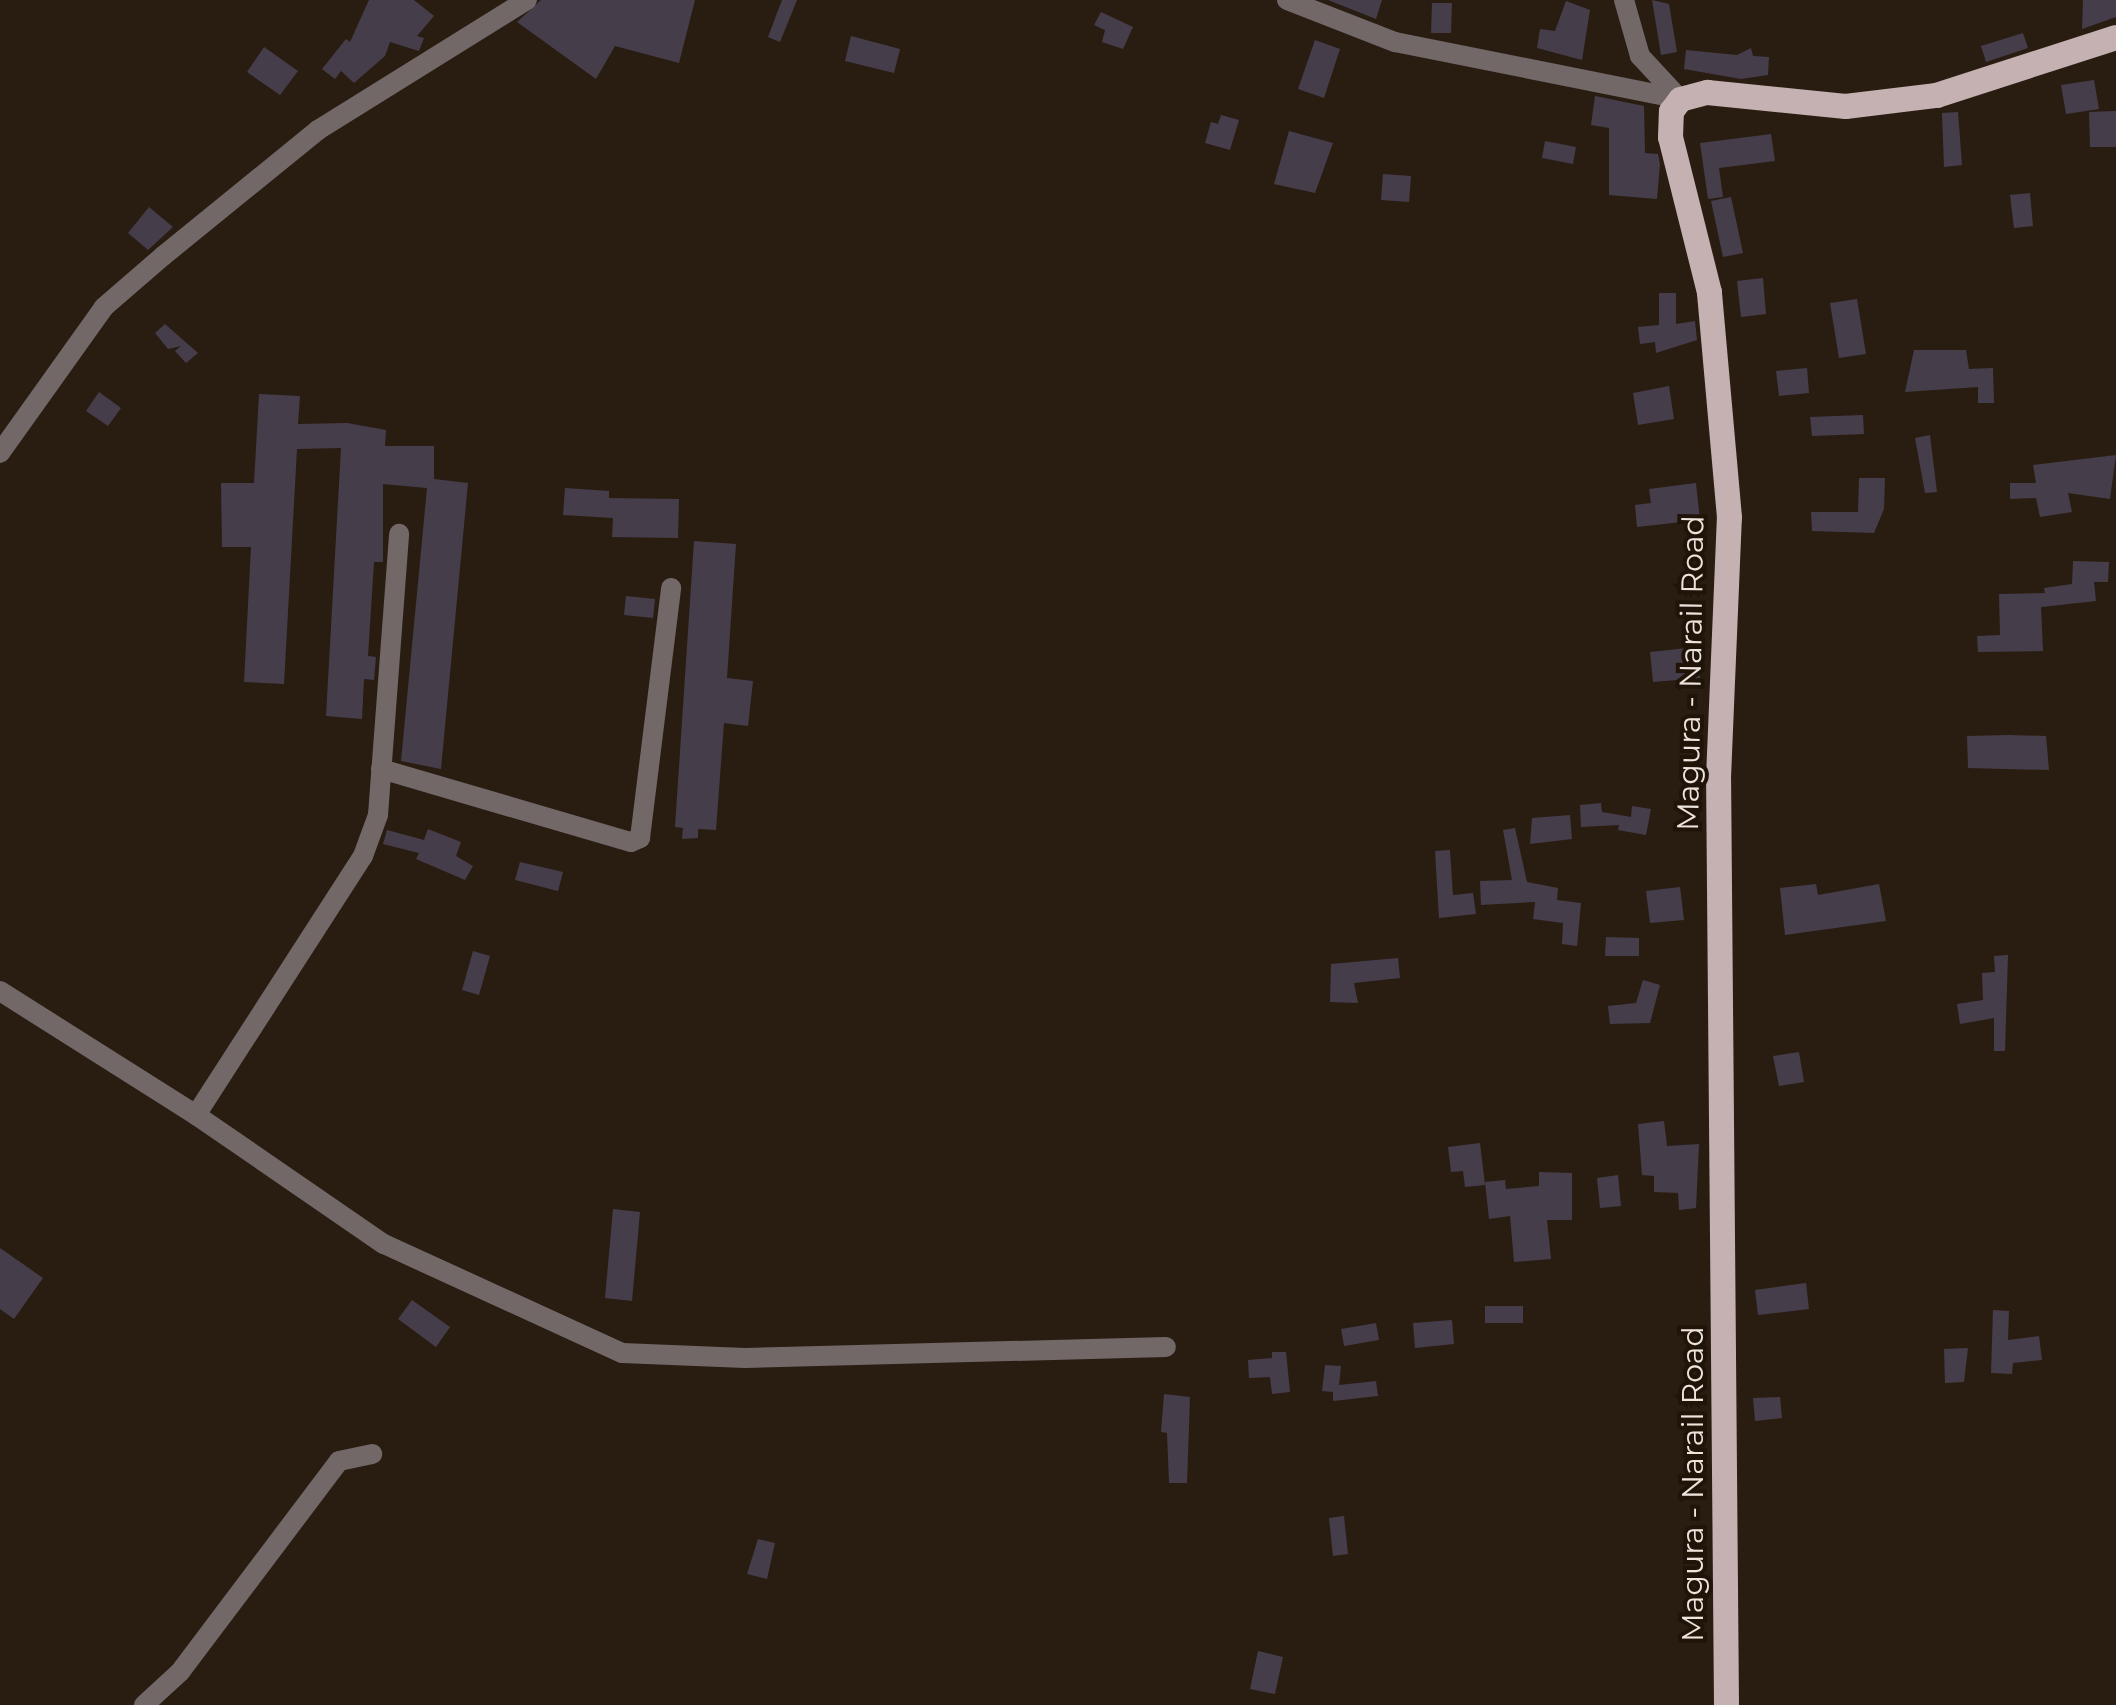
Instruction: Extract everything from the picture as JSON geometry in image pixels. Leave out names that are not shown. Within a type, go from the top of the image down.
[{"type":"main road","points":[[1680,98],[1707,92],[1845,106],[1936,95],[2116,37]]},
{"type":"main road","name":"Magura - Narail Road","points":[[1680,98],[1671,111],[1670,137],[1709,292],[1729,517],[1718,777],[1726,1705]]},
{"type":"street","points":[[0,453],[104,307],[148,268],[318,130],[528,0]]},
{"type":"street","points":[[1287,0],[1394,42],[1680,98]]},
{"type":"street","points":[[1624,0],[1640,56],[1680,98]]},
{"type":"street","points":[[196,1115],[363,856],[378,815],[399,534]]},
{"type":"street","points":[[381,770],[631,842],[640,838],[671,588]]},
{"type":"street","points":[[0,992],[196,1115],[384,1244],[622,1353],[744,1358],[1166,1348]]},
{"type":"street","points":[[144,1705],[180,1672],[339,1461],[372,1454]]},
{"type":"building","points":[[369,0],[414,0],[434,16],[417,36],[424,38],[419,51],[390,42],[385,56],[354,83],[341,71],[335,79],[322,69],[346,39],[350,42]]},
{"type":"building","points":[[541,0],[695,0],[679,63],[615,46],[596,79],[517,22]]},
{"type":"building","points":[[782,0],[797,0],[780,42],[768,37]]},
{"type":"building","points":[[1328,0],[1382,0],[1376,19]]},
{"type":"building","points":[[1652,0],[1669,4],[1677,52],[1661,55]]},
{"type":"building","points":[[2083,0],[2116,0],[2116,17],[2082,29]]},
{"type":"building","points":[[1566,1],[1590,10],[1582,60],[1537,48],[1540,29],[1555,31]]},
{"type":"building","points":[[1432,3],[1452,3],[1451,33],[1431,33]]},
{"type":"building","points":[[1101,12],[1133,27],[1123,49],[1102,42],[1105,30],[1094,25]]},
{"type":"building","points":[[2023,33],[2028,48],[1986,62],[1981,46]]},
{"type":"building","points":[[851,36],[900,49],[894,73],[845,61]]},
{"type":"building","points":[[1315,40],[1340,49],[1324,98],[1298,89]]},
{"type":"building","points":[[264,47],[298,71],[280,95],[247,72]]},
{"type":"building","points":[[1751,48],[1753,56],[1769,57],[1768,75],[1741,79],[1684,69],[1686,50],[1737,55]]},
{"type":"building","points":[[2094,80],[2099,109],[2066,114],[2061,85]]},
{"type":"building","points":[[1595,96],[1644,106],[1645,153],[1658,154],[1660,164],[1657,199],[1609,195],[1609,128],[1591,125]]},
{"type":"building","points":[[2116,111],[2116,147],[2090,147],[2089,112]]},
{"type":"building","points":[[1958,112],[1962,165],[1944,167],[1942,113]]},
{"type":"building","points":[[1221,115],[1239,120],[1230,150],[1205,143],[1211,122],[1218,124]]},
{"type":"building","points":[[1289,131],[1333,143],[1315,193],[1274,184]]},
{"type":"building","points":[[1771,134],[1775,161],[1719,168],[1723,197],[1708,199],[1700,143]]},
{"type":"building","points":[[1545,141],[1576,147],[1573,164],[1542,158]]},
{"type":"building","points":[[1383,174],[1411,176],[1409,202],[1381,200]]},
{"type":"building","points":[[2030,193],[2033,226],[2014,228],[2010,195]]},
{"type":"building","points":[[1731,197],[1743,253],[1723,257],[1711,201]]},
{"type":"building","points":[[149,207],[173,227],[148,250],[128,233]]},
{"type":"building","points":[[1763,278],[1766,314],[1741,317],[1737,281]]},
{"type":"building","points":[[1659,293],[1676,293],[1676,324],[1695,321],[1697,340],[1656,353],[1655,342],[1640,344],[1638,327],[1659,325]]},
{"type":"building","points":[[1857,299],[1866,354],[1839,358],[1830,303]]},
{"type":"building","points":[[165,324],[198,353],[186,363],[175,351],[181,346],[168,349],[155,333]]},
{"type":"building","points":[[1914,350],[1966,350],[1969,369],[1993,368],[1994,403],[1978,403],[1978,387],[1905,392]]},
{"type":"building","points":[[1807,368],[1809,393],[1779,396],[1776,371]]},
{"type":"building","points":[[1669,386],[1674,419],[1638,425],[1633,393]]},
{"type":"building","points":[[99,392],[121,408],[108,426],[86,411]]},
{"type":"building","points":[[259,394],[300,396],[298,424],[347,423],[386,430],[385,446],[434,446],[434,479],[468,483],[441,769],[401,761],[427,488],[383,484],[383,562],[374,562],[368,656],[376,657],[374,680],[364,679],[362,719],[326,716],[341,448],[297,449],[284,684],[244,682],[251,547],[222,547],[221,483],[254,483]]},
{"type":"building","points":[[1863,415],[1864,434],[1812,436],[1810,417]]},
{"type":"building","points":[[1930,435],[1937,492],[1925,493],[1915,438]]},
{"type":"building","points":[[2116,455],[2110,499],[2068,493],[2072,512],[2040,517],[2036,498],[2010,499],[2010,483],[2036,483],[2033,465]]},
{"type":"building","points":[[1859,478],[1885,478],[1884,509],[1874,533],[1812,531],[1811,512],[1858,512]]},
{"type":"building","points":[[1696,483],[1700,520],[1637,527],[1635,505],[1651,503],[1649,489]]},
{"type":"building","points":[[565,488],[609,491],[609,498],[679,499],[678,538],[612,537],[613,518],[563,515]]},
{"type":"building","points":[[694,541],[736,544],[727,678],[753,681],[748,726],[724,723],[716,830],[698,829],[698,838],[682,839],[683,828],[675,827]]},
{"type":"building","points":[[2073,561],[2109,562],[2108,582],[2094,582],[2096,601],[2041,607],[2043,651],[1978,652],[1977,636],[2000,635],[1999,594],[2045,593],[2044,588],[2072,584]]},
{"type":"building","points":[[626,596],[655,599],[653,618],[624,615]]},
{"type":"building","points":[[1697,647],[1700,678],[1653,682],[1650,652]]},
{"type":"building","points":[[1967,736],[2046,736],[2049,770],[1968,768]]},
{"type":"building","points":[[1601,803],[1602,812],[1631,817],[1632,806],[1651,809],[1646,835],[1618,830],[1619,825],[1581,827],[1580,805]]},
{"type":"building","points":[[1570,815],[1572,839],[1530,844],[1532,818]]},
{"type":"building","points":[[1515,828],[1527,882],[1558,888],[1557,900],[1581,903],[1577,946],[1562,944],[1563,923],[1533,919],[1535,902],[1481,905],[1480,881],[1512,880],[1503,830]]},
{"type":"building","points":[[428,829],[461,842],[456,856],[473,866],[465,880],[416,859],[419,853],[383,844],[387,830],[424,840]]},
{"type":"building","points":[[1450,850],[1453,895],[1473,893],[1476,914],[1439,918],[1435,851]]},
{"type":"building","points":[[520,862],[563,872],[558,891],[515,880]]},
{"type":"building","points":[[1816,884],[1818,895],[1879,884],[1886,921],[1785,935],[1780,888]]},
{"type":"building","points":[[1680,887],[1684,920],[1650,923],[1646,891]]},
{"type":"building","points":[[1606,937],[1639,938],[1639,956],[1605,956]]},
{"type":"building","points":[[473,951],[490,956],[479,995],[462,990]]},
{"type":"building","points":[[2008,955],[2005,1051],[1994,1051],[1994,1018],[1960,1024],[1957,1004],[1983,1000],[1982,973],[1995,972],[1994,956]]},
{"type":"building","points":[[1398,958],[1400,978],[1354,983],[1358,1003],[1330,1002],[1331,964]]},
{"type":"building","points":[[1643,980],[1660,985],[1650,1023],[1610,1024],[1608,1006],[1636,1003]]},
{"type":"building","points":[[1799,1052],[1804,1082],[1779,1086],[1773,1056]]},
{"type":"building","points":[[1664,1121],[1667,1146],[1699,1144],[1696,1208],[1679,1210],[1678,1193],[1654,1192],[1654,1176],[1642,1175],[1638,1124]]},
{"type":"building","points":[[1480,1143],[1485,1185],[1465,1187],[1463,1171],[1451,1172],[1448,1147]]},
{"type":"building","points":[[1539,1172],[1572,1173],[1572,1220],[1547,1220],[1551,1259],[1514,1262],[1510,1216],[1489,1219],[1485,1182],[1505,1180],[1506,1189],[1539,1186]]},
{"type":"building","points":[[1618,1175],[1621,1206],[1600,1208],[1597,1178]]},
{"type":"building","points":[[613,1209],[640,1212],[632,1301],[605,1298]]},
{"type":"building","points":[[0,1248],[43,1278],[14,1319],[0,1309]]},
{"type":"building","points":[[1806,1283],[1809,1309],[1758,1315],[1755,1290]]},
{"type":"building","points":[[412,1300],[450,1327],[436,1347],[398,1319]]},
{"type":"building","points":[[1485,1306],[1523,1306],[1523,1323],[1485,1323]]},
{"type":"building","points":[[1993,1310],[2009,1311],[2008,1340],[2039,1336],[2042,1360],[2013,1363],[2012,1374],[1991,1373]]},
{"type":"building","points":[[1452,1320],[1454,1344],[1415,1348],[1413,1323]]},
{"type":"building","points":[[1376,1323],[1379,1340],[1344,1346],[1341,1329]]},
{"type":"building","points":[[1968,1348],[1964,1382],[1945,1383],[1944,1349]]},
{"type":"building","points":[[1272,1352],[1286,1352],[1290,1392],[1272,1394],[1270,1377],[1249,1378],[1248,1360],[1272,1358]]},
{"type":"building","points":[[1325,1365],[1341,1366],[1339,1385],[1376,1381],[1378,1396],[1333,1401],[1333,1392],[1322,1391]]},
{"type":"building","points":[[1164,1394],[1190,1397],[1187,1483],[1169,1483],[1167,1433],[1161,1432]]},
{"type":"building","points":[[1780,1397],[1782,1418],[1755,1421],[1753,1398]]},
{"type":"building","points":[[1344,1516],[1348,1554],[1333,1556],[1329,1518]]},
{"type":"building","points":[[758,1539],[775,1543],[767,1579],[747,1574]]},
{"type":"building","points":[[1258,1651],[1283,1657],[1275,1694],[1250,1689]]}]
